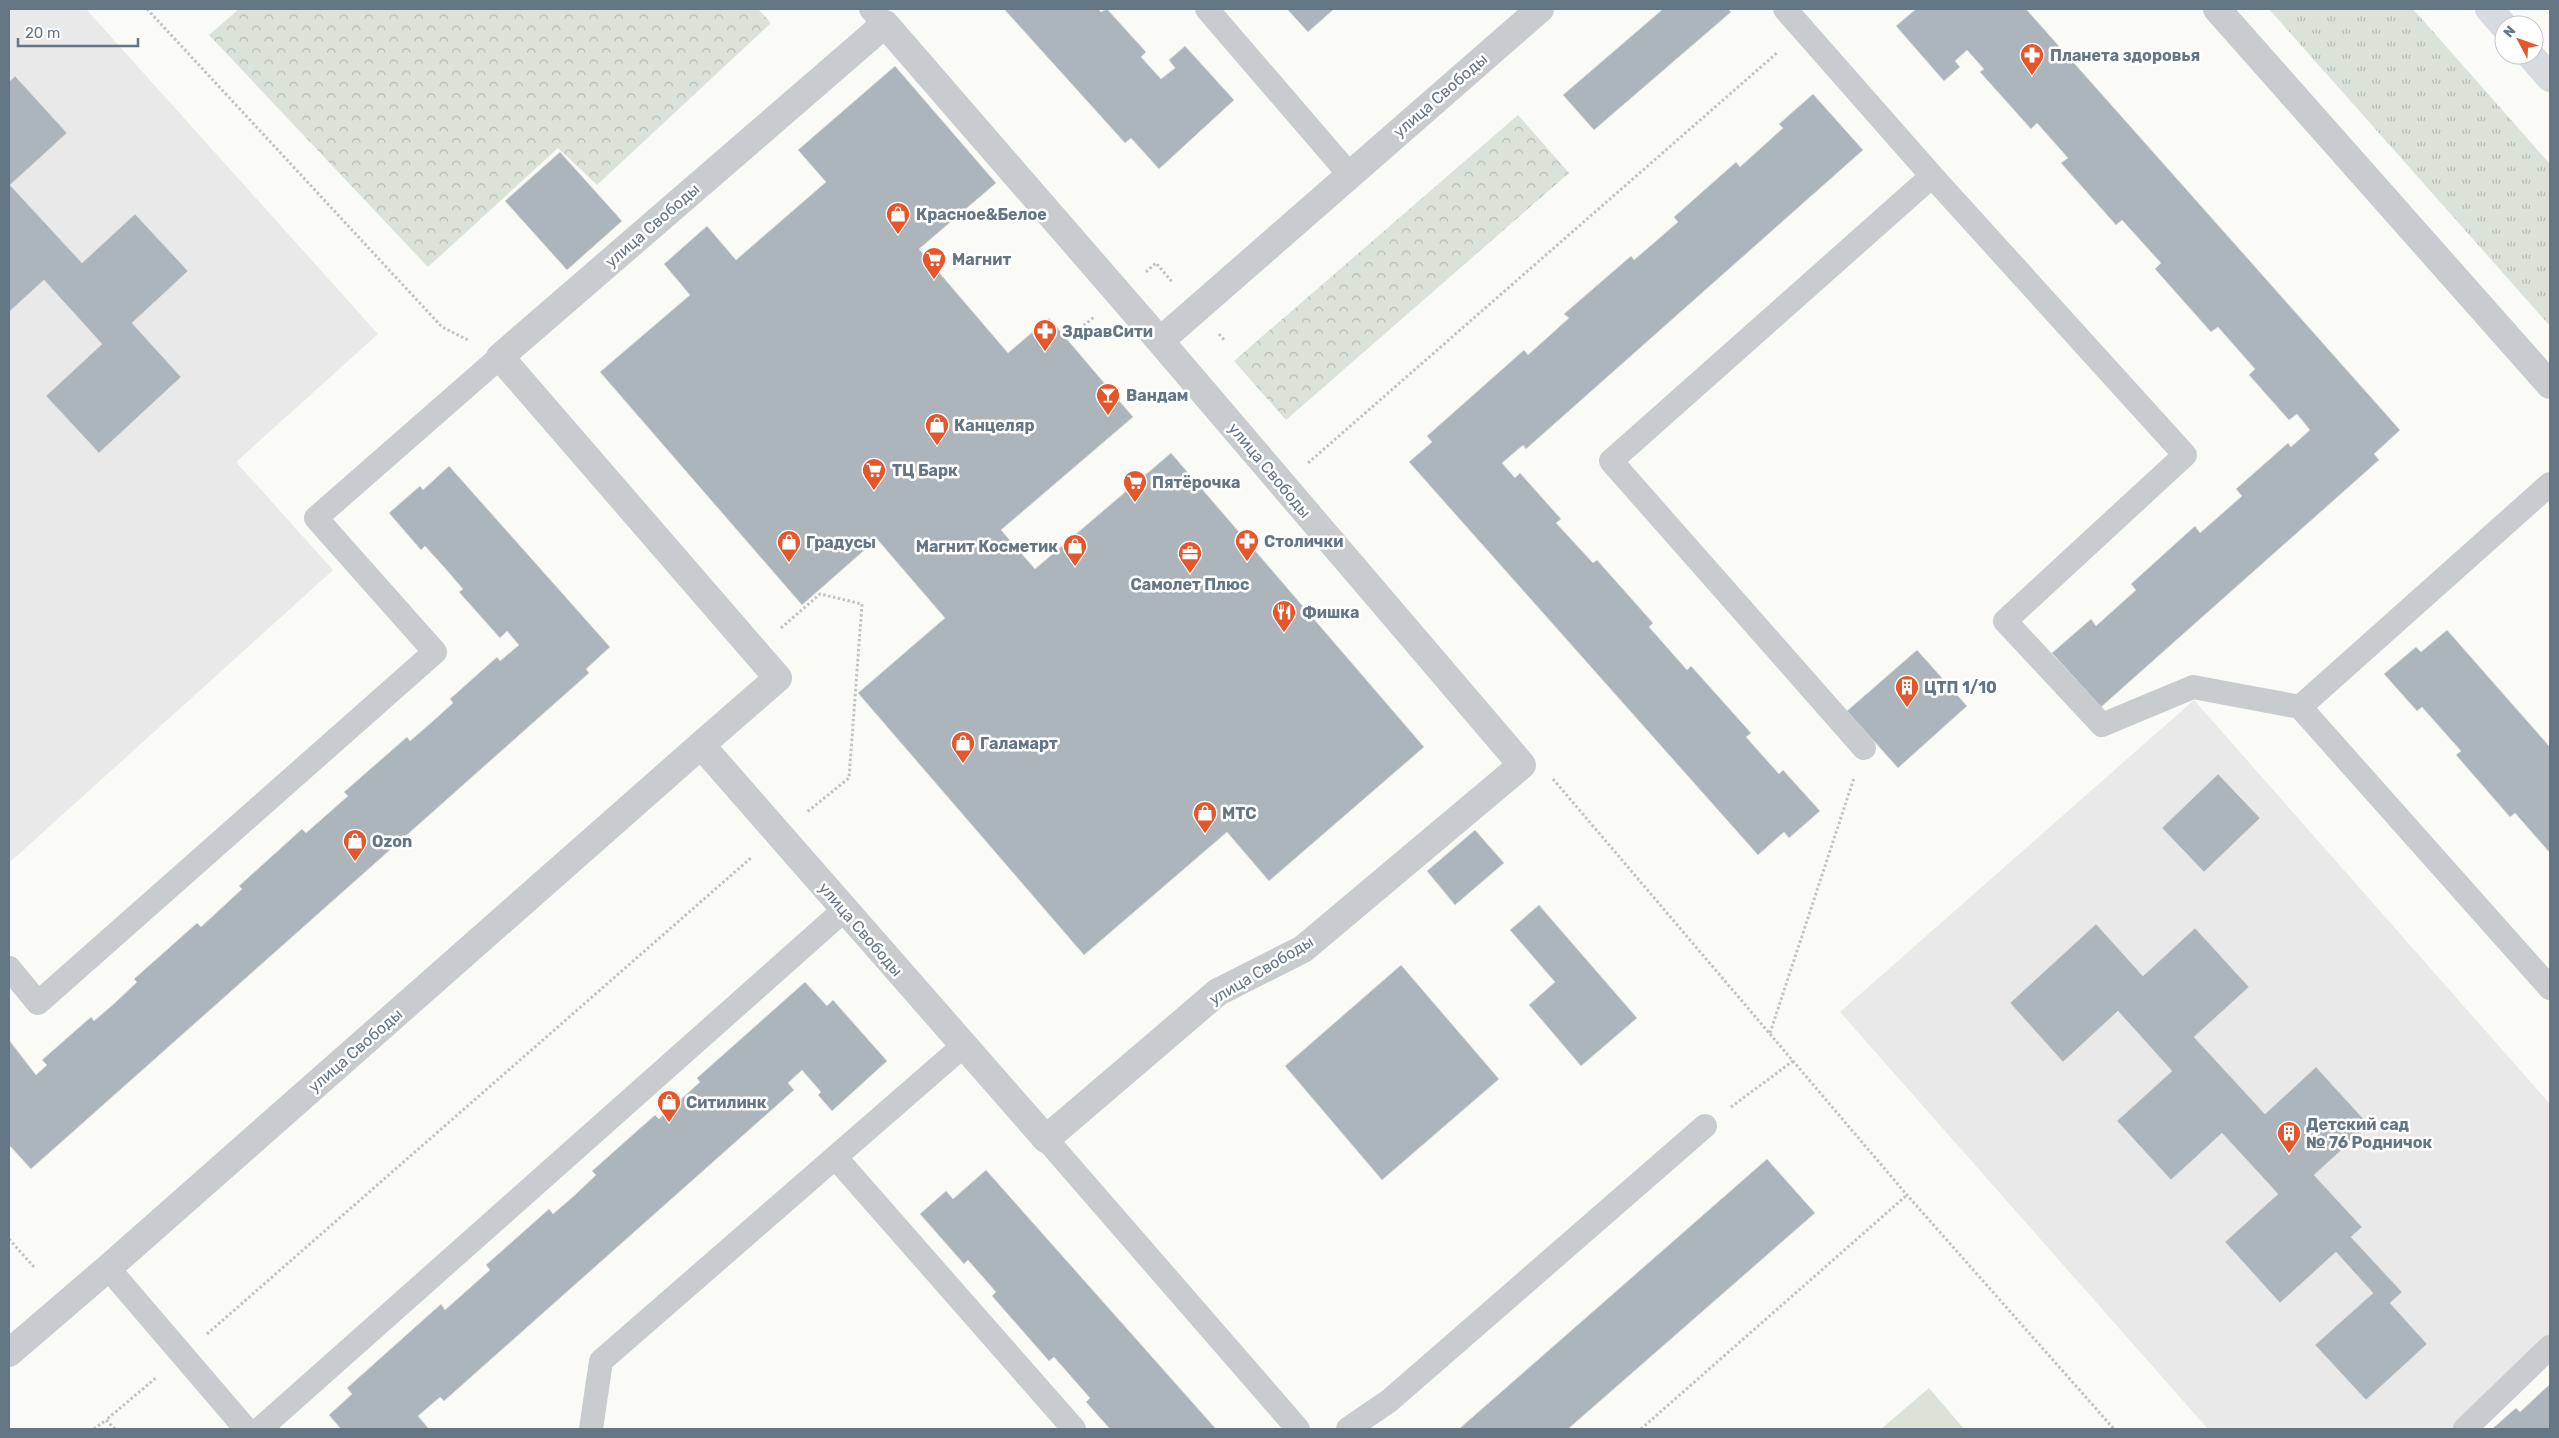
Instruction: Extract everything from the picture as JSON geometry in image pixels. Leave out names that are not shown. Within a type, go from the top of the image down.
[{"type":"main road","points":[[2539,65],[2550,78]]},
{"type":"street","name":"улица Свободы","points":[[1160,341],[1540,9]]},
{"type":"street","points":[[2217,9],[2550,385]]},
{"type":"street","name":"улица Свободы","points":[[9,1353],[108,1268],[700,745],[778,678],[500,357],[878,16],[1160,341],[1522,766],[1303,949],[1218,992],[1046,1139],[844,910],[780,833],[700,745]]},
{"type":"lane","points":[[1207,9],[1349,174]]},
{"type":"lane","points":[[1785,9],[1932,176],[2185,455],[2005,621],[2102,725],[2193,687],[2300,707],[2550,988]]},
{"type":"lane","points":[[1864,748],[1611,461],[1932,176]]},
{"type":"lane","points":[[9,968],[38,1003],[435,652],[316,518],[500,357]]},
{"type":"lane","points":[[2300,707],[2550,484]]},
{"type":"lane","points":[[260,1429],[844,910]]},
{"type":"lane","points":[[591,1429],[601,1361],[963,1046]]},
{"type":"lane","points":[[1348,1429],[1389,1401],[1705,1126]]},
{"type":"lane","points":[[1046,1139],[1298,1429]]},
{"type":"lane","points":[[836,1158],[1074,1429]]},
{"type":"lane","points":[[108,1268],[246,1429]]},
{"type":"lane","points":[[2466,1429],[2550,1347]]},
{"type":"path","points":[[147,9],[442,327],[500,357]]},
{"type":"path","points":[[1283,485],[1803,30]]},
{"type":"path","points":[[94,1429],[182,1355],[780,833],[849,778],[862,604],[820,594],[755,651]]},
{"type":"path","points":[[1770,1033],[1864,748]]},
{"type":"path","points":[[1522,766],[1545,770],[1907,1195],[2114,1429]]},
{"type":"path","points":[[1705,1126],[1793,1061]]},
{"type":"path","points":[[1642,1429],[1907,1195]]},
{"type":"path","points":[[9,1239],[34,1267]]},
{"type":"path","points":[[106,1420],[115,1429]]},
{"type":"shaded area","points":[[9,9],[86,9],[378,334],[236,462],[333,570],[9,863]]},
{"type":"shaded area","points":[[2194,700],[2550,1104],[2550,1351],[2462,1429],[2208,1429],[1840,1012]]},
{"type":"green space","points":[[239,9],[758,9],[771,23],[597,185],[558,148],[428,267],[209,35]]},
{"type":"green space","points":[[2269,9],[2413,9],[2550,164],[2550,326]]},
{"type":"green space","points":[[1518,115],[1569,173],[1286,420],[1234,361]]},
{"type":"green space","points":[[1929,1388],[1964,1429],[1881,1429]]},
{"type":"building","points":[[1004,9],[1098,9],[1101,12],[1107,9],[1146,52],[1141,57],[1161,79],[1175,68],[1169,60],[1185,46],[1234,100],[1159,169],[1131,138],[1125,143]]},
{"type":"building","points":[[1287,9],[1334,9],[1308,32]]},
{"type":"building","points":[[1663,9],[1728,9],[1731,12],[1594,130],[1563,95]]},
{"type":"building","points":[[1916,9],[2026,9],[2400,430],[2374,454],[2379,460],[2101,707],[2052,653],[2091,619],[2096,626],[2136,590],[2131,584],[2195,526],[2200,533],[2242,496],[2236,489],[2288,443],[2291,447],[2310,430],[2297,414],[2289,420],[2249,375],[2255,369],[2218,327],[2211,332],[2155,269],[2161,263],[2122,220],[2116,225],[2061,163],[2068,158],[2037,123],[2031,129],[1980,72],[1984,69],[1967,50],[1955,61],[1960,67],[1944,81],[1896,26]]},
{"type":"building","name":"ТЦ Барк","points":[[895,66],[996,183],[919,249],[1008,353],[1049,318],[1133,417],[1001,530],[1035,569],[1171,453],[1424,747],[1269,881],[1227,832],[1084,955],[858,693],[945,618],[877,539],[802,605],[600,372],[690,295],[664,264],[707,226],[736,260],[826,182],[798,150]]},
{"type":"building","points":[[15,76],[67,133],[10,185],[82,263],[135,214],[188,271],[132,323],[181,377],[99,453],[46,396],[102,344],[44,280],[9,312],[9,82]]},
{"type":"building","points":[[1813,94],[1863,150],[1526,449],[1523,445],[1502,463],[1515,478],[1520,473],[1561,519],[1556,523],[1593,563],[1597,560],[1653,623],[1649,627],[1687,670],[1691,666],[1751,733],[1746,737],[1779,774],[1783,770],[1820,811],[1789,838],[1784,832],[1758,855],[1409,462],[1432,442],[1427,436],[1524,350],[1528,355],[1569,318],[1564,314],[1631,256],[1634,260],[1678,222],[1674,217],[1736,162],[1740,167],[1783,128],[1779,124]]},
{"type":"building","points":[[560,152],[622,221],[567,270],[505,201]]},
{"type":"building","points":[[449,466],[610,647],[586,669],[589,673],[31,1169],[9,1147],[9,1040],[36,1075],[47,1065],[42,1060],[91,1017],[94,1021],[116,1002],[137,982],[134,979],[197,923],[201,927],[242,889],[239,886],[302,829],[306,833],[348,796],[344,792],[407,737],[410,741],[432,722],[453,703],[450,699],[497,657],[500,661],[519,645],[507,631],[500,638],[459,592],[463,589],[444,567],[425,546],[421,550],[389,513],[420,486],[423,490]]},
{"type":"building","points":[[2447,630],[2550,747],[2550,853],[2515,813],[2510,817],[2456,755],[2461,751],[2422,707],[2417,711],[2384,674],[2416,647],[2421,652]]},
{"type":"building","name":"ЦТП 1/10","points":[[1917,650],[1967,706],[1898,768],[1847,711]]},
{"type":"building","points":[[2218,774],[2260,818],[2204,872],[2162,828]]},
{"type":"building","points":[[1475,830],[1504,863],[1455,905],[1427,871]]},
{"type":"building","points":[[1539,905],[1637,1018],[1581,1066],[1529,1005],[1555,982],[1510,930]]},
{"type":"building","name":"Детский сад № 76 Родничок","points":[[2096,924],[2143,976],[2195,928],[2249,987],[2194,1037],[2265,1114],[2316,1067],[2369,1125],[2314,1175],[2362,1227],[2351,1237],[2402,1292],[2390,1303],[2427,1344],[2366,1400],[2315,1345],[2373,1293],[2336,1252],[2280,1303],[2225,1242],[2278,1194],[2222,1133],[2171,1180],[2117,1121],[2172,1071],[2118,1011],[2063,1062],[2010,1003]]},
{"type":"building","points":[[1401,965],[1499,1079],[1382,1180],[1285,1066]]},
{"type":"building","points":[[805,982],[827,1006],[833,1000],[887,1061],[832,1111],[818,1095],[821,1092],[802,1070],[788,1083],[794,1090],[444,1401],[440,1397],[418,1416],[429,1429],[341,1429],[329,1415],[352,1394],[347,1388],[441,1304],[445,1310],[490,1270],[486,1265],[549,1209],[553,1214],[575,1195],[596,1175],[592,1171],[655,1115],[659,1119],[700,1082],[697,1078]]},
{"type":"building","points":[[1767,1159],[1815,1213],[1568,1429],[1459,1429]]},
{"type":"building","points":[[986,1170],[1216,1429],[1110,1429],[1086,1402],[1090,1398],[1054,1357],[1049,1361],[992,1296],[996,1292],[968,1260],[964,1264],[920,1214],[946,1191],[953,1199]]},
{"type":"building","points":[[2550,1384],[2550,1429],[2492,1429],[2516,1408],[2520,1412]]},
{"type":"place","name":"Планета здоровья","points":[[2032,76]]},
{"type":"place","name":"Красное&Белое","points":[[898,235]]},
{"type":"place","name":"Магнит","points":[[934,280]]},
{"type":"place","name":"ЗдравСити","points":[[1045,352]]},
{"type":"place","name":"Вандам","points":[[1108,416]]},
{"type":"place","name":"Канцеляр","points":[[937,446]]},
{"type":"place","name":"ТЦ Барк","points":[[874,491]]},
{"type":"place","name":"Пятёрочка","points":[[1135,503]]},
{"type":"place","name":"Столички","points":[[1247,562]]},
{"type":"place","name":"Градусы","points":[[789,563]]},
{"type":"place","name":"Магнит Косметик","points":[[1075,567]]},
{"type":"place","name":"Самолет Плюс","points":[[1190,574]]},
{"type":"place","name":"Фишка","points":[[1284,633]]},
{"type":"place","name":"ЦТП 1/10","points":[[1907,708]]},
{"type":"place","name":"Галамарт","points":[[963,764]]},
{"type":"place","name":"МТС","points":[[1205,834]]},
{"type":"place","name":"Ozon","points":[[355,862]]},
{"type":"place","name":"Ситилинк","points":[[669,1123]]},
{"type":"place","name":"Детский сад № 76 Родничок","points":[[2289,1154]]}]
